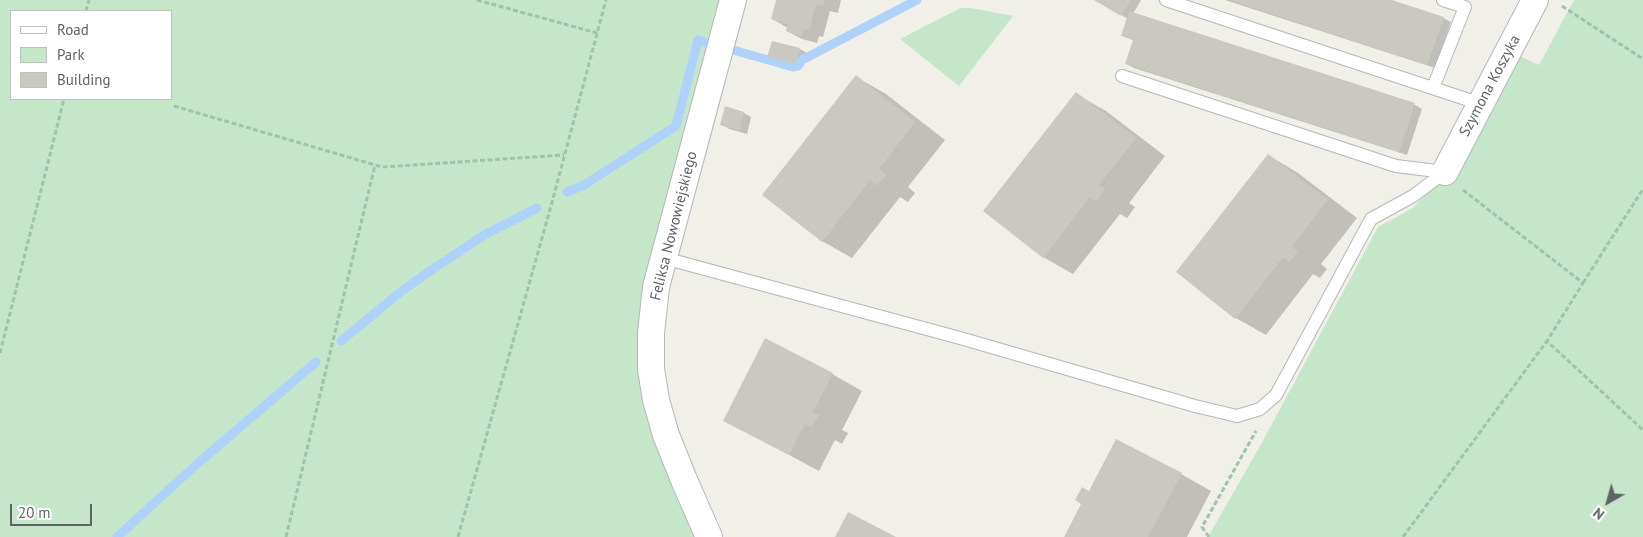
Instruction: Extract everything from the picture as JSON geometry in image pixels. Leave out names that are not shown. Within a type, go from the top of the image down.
[{"type":"street","name":"Feliksa Nowowiejskiego","points":[[709,537],[666,435],[656,400],[651,369],[651,333],[656,287],[733,0]]},
{"type":"street","name":"Szymona Koszyka","points":[[1445,172],[1535,0]]},
{"type":"lane","points":[[1166,0],[1481,104]]},
{"type":"lane","points":[[1433,88],[1466,4],[1443,0]]},
{"type":"lane","points":[[1122,76],[1396,166],[1445,172]]},
{"type":"lane","points":[[664,258],[960,338],[1237,416],[1260,410],[1276,395],[1371,219],[1412,196],[1445,172]]},
{"type":"path","points":[[477,0],[597,33]]},
{"type":"path","points":[[458,537],[606,0]]},
{"type":"path","points":[[1561,5],[1643,59]]},
{"type":"path","points":[[0,353],[64,100]]},
{"type":"path","points":[[174,106],[382,167],[564,155]]},
{"type":"path","points":[[286,537],[375,165]]},
{"type":"path","points":[[1445,172],[1458,186],[1583,283]]},
{"type":"path","points":[[1403,537],[1547,341],[1643,189]]},
{"type":"path","points":[[1547,341],[1643,430]]},
{"type":"path","points":[[1209,537],[1202,527],[1276,395]]},
{"type":"green space","points":[[0,0],[733,0],[651,369],[709,537],[0,537]]},
{"type":"green space","points":[[1574,0],[1643,0],[1643,537],[1208,537],[1259,448],[1378,227],[1413,208],[1445,172],[1509,51],[1539,65]]},
{"type":"green space","points":[[961,8],[971,8],[1013,16],[959,86],[900,39]]},
{"type":"building","points":[[776,0],[824,0],[823,6],[816,4],[809,30],[804,28],[802,36],[786,31],[788,24],[771,19]]},
{"type":"building","points":[[1094,0],[1131,0],[1121,16]]},
{"type":"building","points":[[1229,0],[1392,0],[1444,17],[1427,65]]},
{"type":"building","points":[[1129,11],[1415,103],[1399,152],[1125,64],[1133,40],[1121,36]]},
{"type":"building","points":[[772,41],[800,48],[796,64],[767,57]]},
{"type":"building","points":[[856,75],[915,122],[879,169],[886,175],[877,186],[870,180],[822,242],[762,195]]},
{"type":"building","points":[[1076,92],[1136,138],[1099,185],[1105,189],[1096,201],[1090,197],[1043,258],[983,211]]},
{"type":"building","points":[[725,106],[744,112],[740,131],[720,125]]},
{"type":"building","points":[[1268,154],[1328,200],[1292,246],[1298,251],[1289,262],[1283,257],[1235,319],[1176,272]]},
{"type":"building","points":[[765,338],[833,373],[813,412],[819,415],[812,427],[805,424],[789,455],[723,421]]},
{"type":"building","points":[[1116,439],[1182,473],[1148,537],[1064,537],[1081,504],[1075,500],[1082,487],[1089,491]]},
{"type":"building","points":[[848,512],[896,537],[835,537]]},
{"type":"waterway","points":[[567,192],[584,185],[676,126],[698,40],[793,67],[798,66],[802,60],[917,0]]},
{"type":"waterway","points":[[341,341],[403,290],[436,267],[486,234],[537,208]]},
{"type":"waterway","points":[[117,537],[197,464],[316,362]]}]
